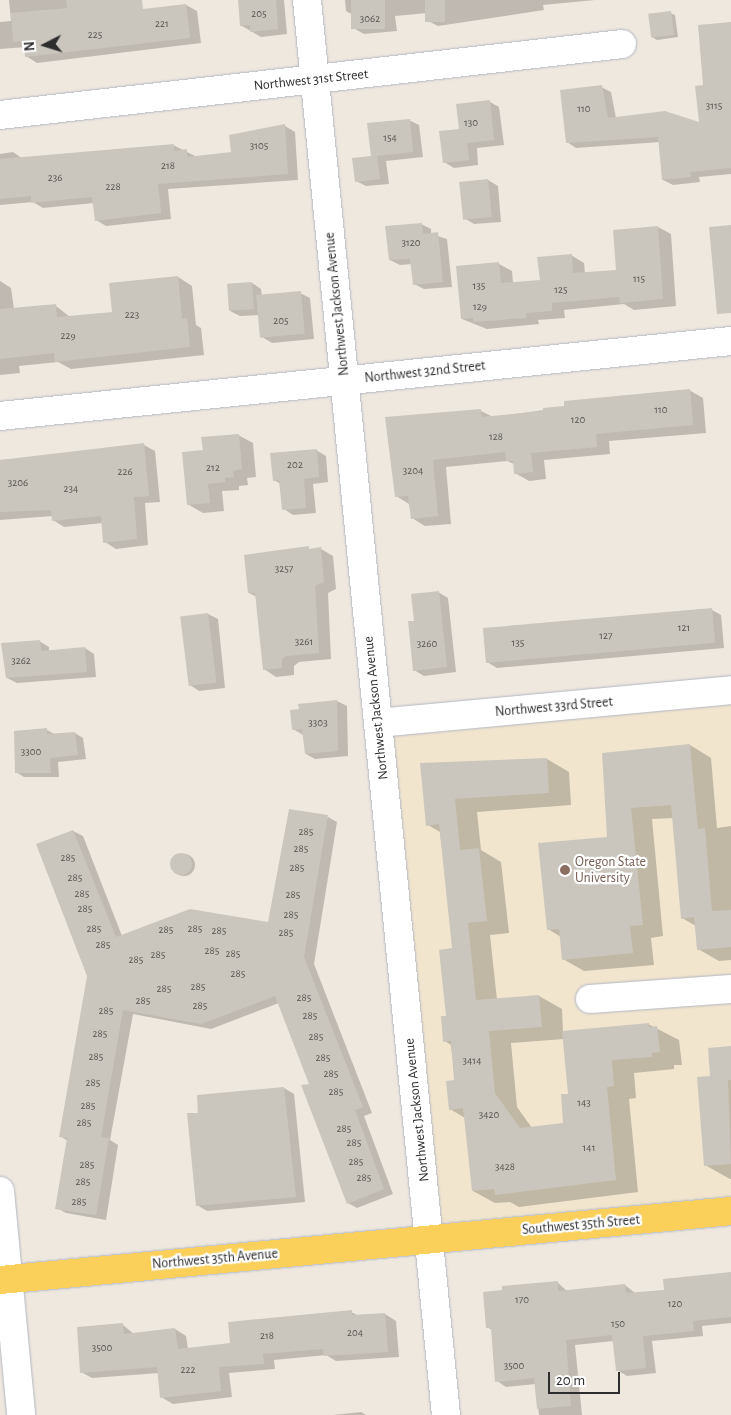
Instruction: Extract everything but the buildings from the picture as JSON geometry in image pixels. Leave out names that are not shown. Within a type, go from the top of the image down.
[{"type":"main road","name":"Southwest 35th Street","points":[[430,1239],[731,1211]]},
{"type":"main road","name":"Northwest 35th Avenue","points":[[4,1279],[430,1239]]},
{"type":"street","name":"Northwest Jackson Avenue","points":[[307,0],[446,1415]]},
{"type":"street","name":"Northwest 31st Street","points":[[0,115],[622,44]]},
{"type":"street","name":"Northwest 32nd Street","points":[[0,416],[731,341]]},
{"type":"street","name":"Northwest 33rd Street","points":[[378,723],[731,690]]},
{"type":"street","points":[[590,999],[731,989]]},
{"type":"street","points":[[0,1191],[4,1279],[21,1415]]},
{"type":"shaded area","name":"Oregon State University","points":[[731,697],[731,1205],[438,1229],[384,729]]},
{"type":"place","name":"Oregon State University","points":[[565,870]]}]
